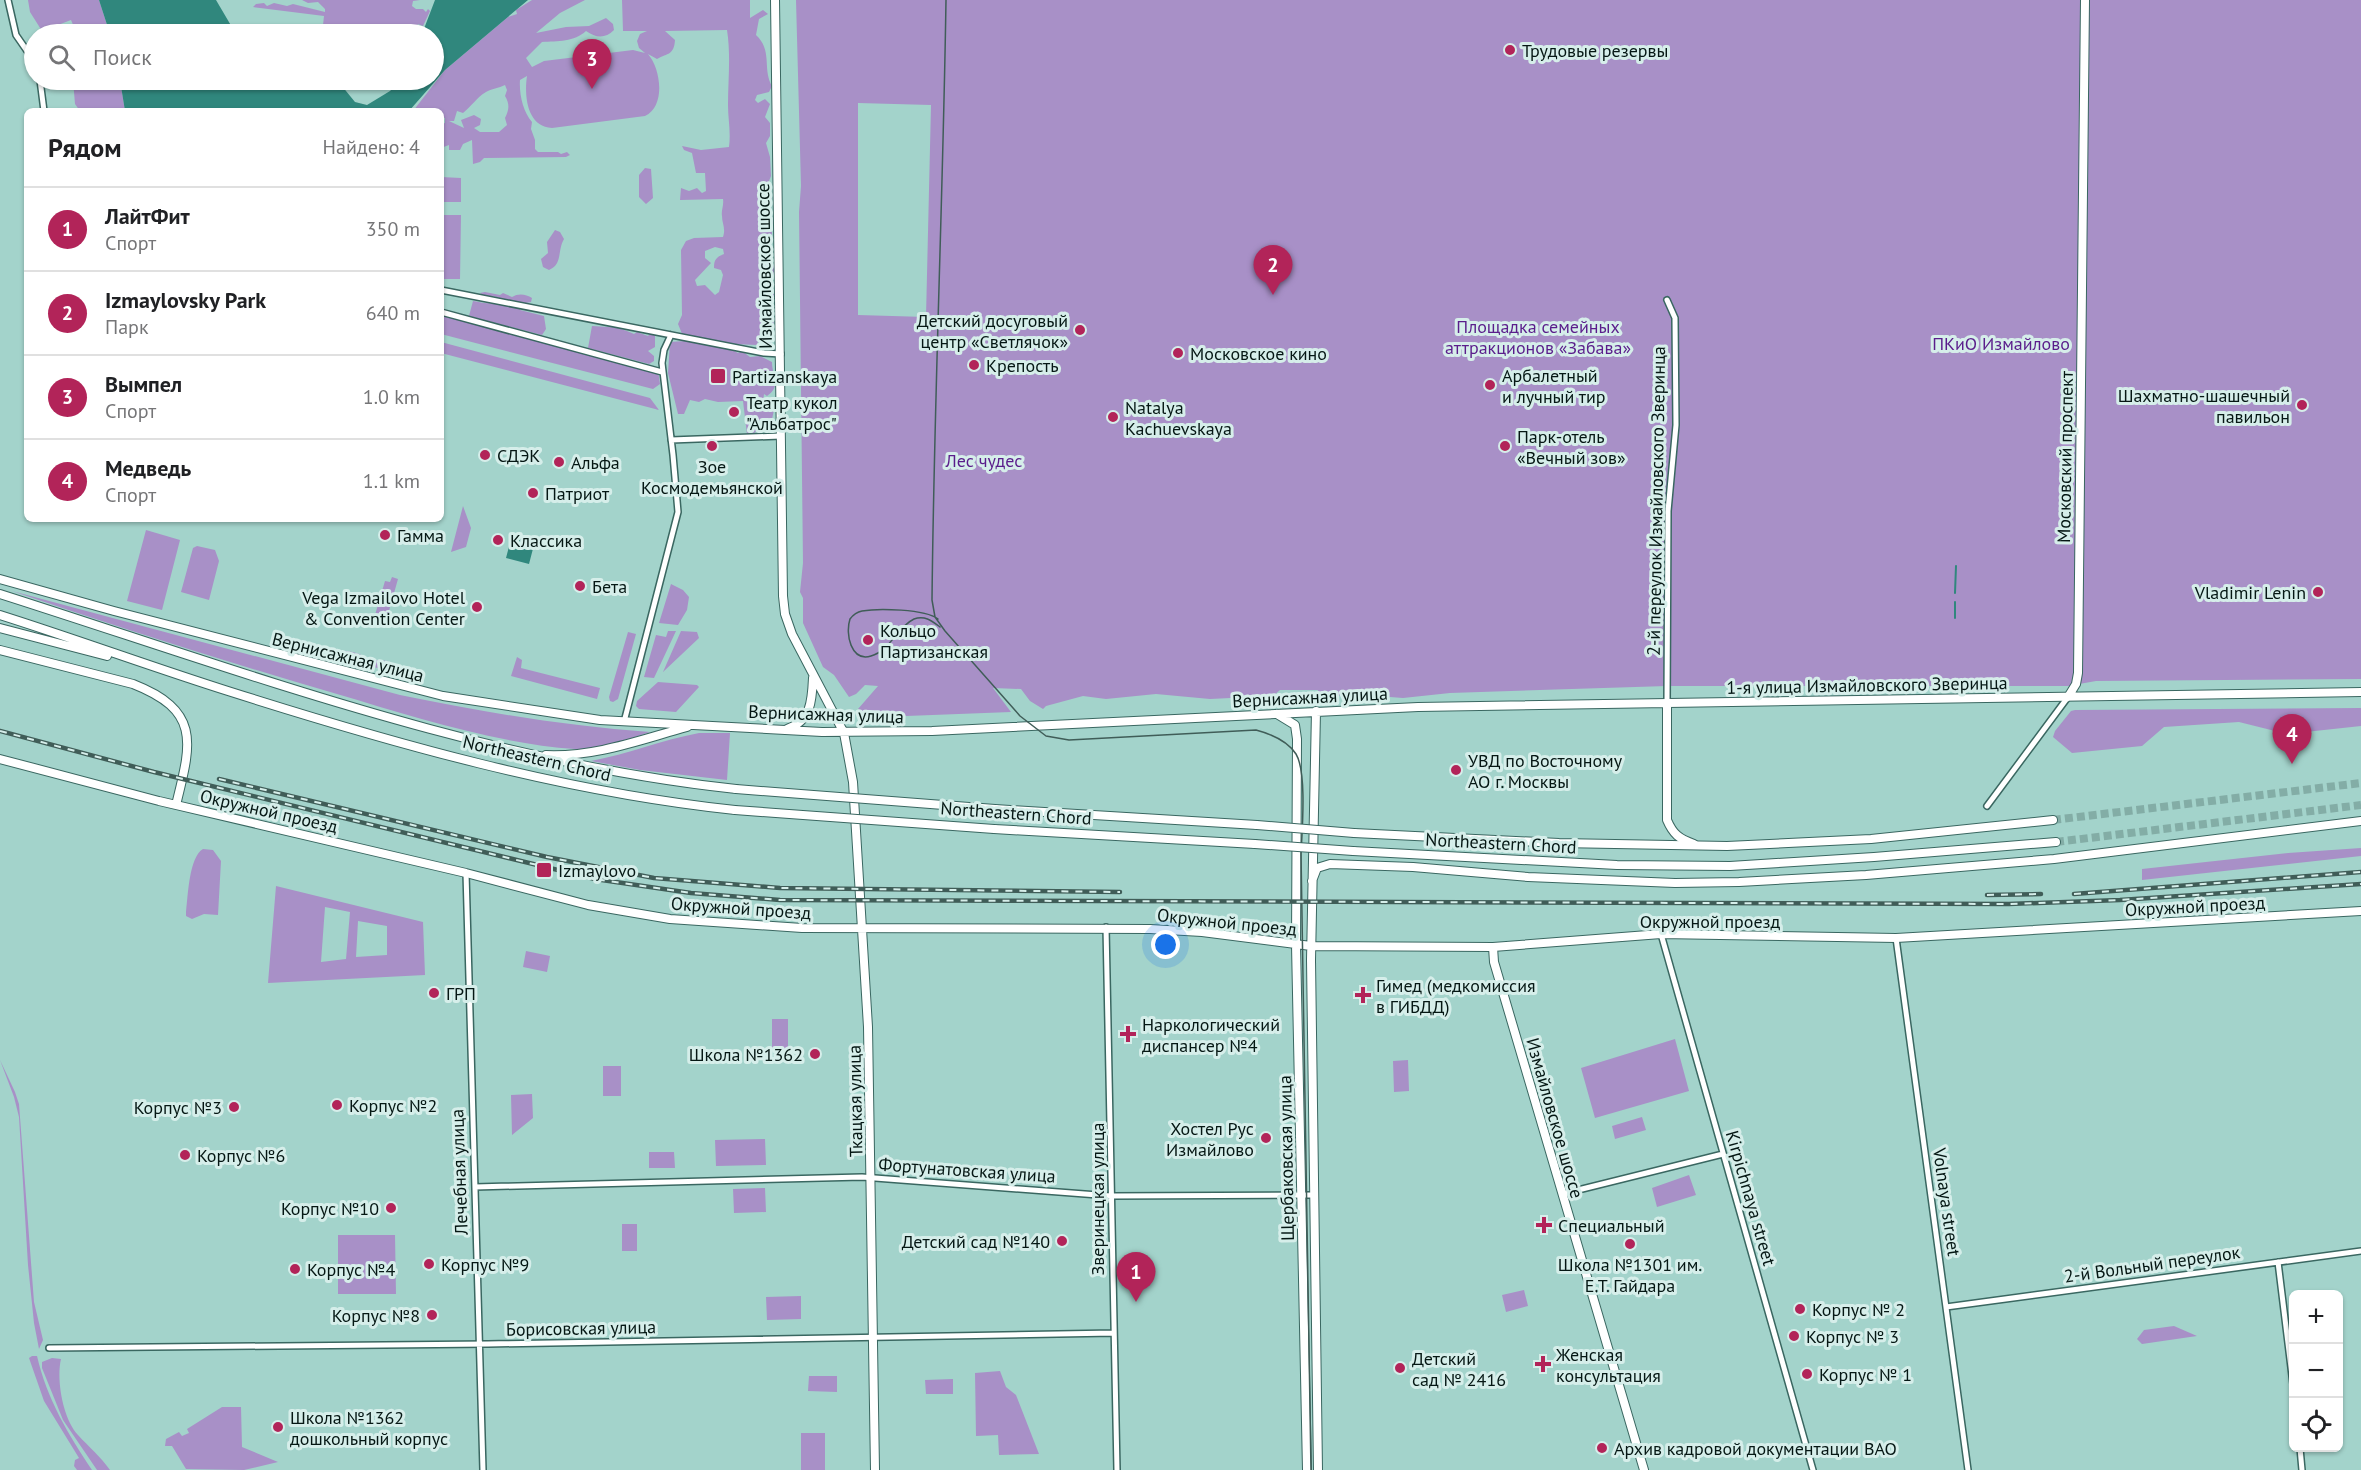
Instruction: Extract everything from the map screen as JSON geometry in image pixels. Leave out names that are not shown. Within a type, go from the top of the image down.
[{"type":"main road","name":"Измайловское шоссе","points":[[775,0],[784,605],[792,634],[844,733]]},
{"type":"main road","name":"Московский проспект","points":[[2068,696],[2076,684],[2078,673],[2085,0]]},
{"type":"main road","name":"Вернисажная улица","points":[[0,579],[124,614],[424,692],[624,722],[844,733],[932,731],[1418,707],[1667,704]]},
{"type":"main road","name":"Northeastern Chord","points":[[0,594],[306,694],[386,717],[632,776],[736,789],[1354,833],[1559,843],[1705,847],[1871,839],[2053,820]]},
{"type":"main road","name":"Northeastern Chord","points":[[0,615],[162,669],[381,737],[507,769],[631,795],[735,810],[994,829],[1617,865],[1730,866],[2056,842]]},
{"type":"main road","points":[[0,628],[162,669]]},
{"type":"main road","points":[[0,650],[133,684],[149,690],[173,706],[184,723],[188,744],[176,805]]},
{"type":"main road","points":[[785,730],[801,722],[809,711],[813,677]]},
{"type":"main road","name":"1-я улица Измайловского Зверинца","points":[[1667,704],[2361,692]]},
{"type":"main road","points":[[1667,704],[1667,820],[1677,838],[1705,847]]},
{"type":"main road","name":"Щербаковская улица","points":[[1316,711],[1311,946],[1318,1470]]},
{"type":"main road","name":"Щербаковская улица","points":[[1275,713],[1292,721],[1296,731],[1296,945],[1307,1470]]},
{"type":"main road","points":[[534,754],[564,756],[604,751],[694,725]]},
{"type":"main road","name":"Ткацкая улица","points":[[844,733],[852,773],[856,812],[868,1027],[874,1470]]},
{"type":"main road","name":"Окружной проезд","points":[[0,759],[176,805],[465,873],[588,905],[670,919],[784,928],[1106,927],[1202,932],[1311,946],[1493,947],[1661,934],[1896,938],[2361,911]]},
{"type":"main road","points":[[1312,881],[1317,868],[1330,864],[1413,867],[1538,877],[1708,884],[1866,875],[2054,859],[2361,820]]},
{"type":"main road","name":"Измайловское шоссе","points":[[1493,947],[1494,962],[1644,1470]]},
{"type":"street","points":[[9,0],[16,35],[24,47]]},
{"type":"street","points":[[41,90],[44,108]]},
{"type":"street","points":[[444,291],[764,353],[781,354]]},
{"type":"street","name":"2-й переулок Измайловского Зверинца","points":[[1666,300],[1675,318],[1676,425],[1668,511],[1667,704]]},
{"type":"street","points":[[444,313],[662,372]]},
{"type":"street","points":[[624,722],[678,512],[662,372],[662,356],[671,335]]},
{"type":"street","points":[[671,440],[781,436]]},
{"type":"street","points":[[1986,807],[2068,696]]},
{"type":"street","name":"Лечебная улица","points":[[465,873],[483,1470]]},
{"type":"street","name":"Зверинецкая улица","points":[[1106,927],[1111,1083],[1117,1470]]},
{"type":"street","name":"Kirpichnaya street","points":[[1661,934],[1812,1470]]},
{"type":"street","name":"Volnaya street","points":[[1896,938],[1968,1470]]},
{"type":"street","points":[[1562,1194],[1723,1154]]},
{"type":"street","name":"Фортунатовская улица","points":[[475,1187],[871,1178],[1111,1196],[1314,1195]]},
{"type":"street","name":"2-й Вольный переулок","points":[[1946,1308],[2361,1251]]},
{"type":"street","points":[[2278,1262],[2289,1351]]},
{"type":"street","name":"Борисовская улица","points":[[49,1348],[479,1345],[1114,1333]]},
{"type":"street","points":[[2300,1452],[2302,1470]]},
{"type":"green space","points":[[28,0],[99,0],[107,24],[73,24],[71,20],[60,24],[38,24],[30,12]]},
{"type":"green space","points":[[302,0],[420,0],[413,1],[412,6],[426,12],[428,9],[430,11],[424,24],[323,24],[324,16],[253,7],[264,3],[267,6],[274,3],[287,6],[293,4],[325,12],[318,2],[308,3]]},
{"type":"green space","points":[[532,0],[585,0],[560,13],[536,33],[566,27],[589,26],[606,18],[613,24],[614,30],[604,36],[593,35],[586,31],[571,39],[542,42],[526,58],[532,67],[544,61],[633,50],[645,53],[639,48],[637,41],[640,34],[647,31],[623,31],[622,0],[750,0],[750,18],[763,10],[768,14],[759,19],[756,35],[766,53],[772,86],[769,92],[757,95],[755,100],[758,103],[765,99],[770,104],[765,117],[770,123],[770,136],[766,143],[770,157],[769,181],[772,197],[770,206],[773,224],[768,226],[772,232],[770,260],[774,266],[774,274],[770,279],[772,293],[776,295],[773,303],[769,305],[762,302],[762,314],[768,310],[773,318],[772,342],[766,345],[766,333],[762,329],[757,345],[733,344],[727,347],[738,353],[742,351],[750,357],[760,356],[772,362],[775,385],[772,392],[767,396],[764,394],[763,402],[767,409],[774,410],[773,424],[770,428],[767,426],[762,430],[759,428],[752,435],[747,434],[743,401],[718,402],[705,399],[699,402],[690,400],[684,414],[678,414],[668,373],[670,342],[685,341],[678,324],[682,315],[681,250],[686,241],[694,238],[723,237],[724,234],[723,199],[680,200],[681,188],[689,191],[697,188],[702,193],[706,191],[705,173],[696,173],[692,153],[684,150],[682,146],[701,150],[729,147],[727,30],[665,31],[675,40],[674,45],[670,53],[657,59],[648,54],[656,69],[659,96],[652,111],[645,116],[552,128],[544,126],[537,122],[529,109],[526,92],[527,76],[520,80],[520,91],[522,103],[532,122],[535,149],[538,152],[561,154],[567,152],[570,155],[566,157],[484,158],[473,164],[472,140],[463,144],[460,150],[449,150],[449,145],[444,147],[444,108],[415,108],[429,90],[444,90],[445,70],[508,17],[517,14],[516,10]],"holes":[[[505,85],[507,90],[505,96],[508,104],[505,118],[507,125],[499,132],[480,132],[474,128],[480,125],[481,119],[474,115],[461,120],[464,128],[449,121],[454,121],[457,111],[463,113],[486,92]],[[715,247],[723,249],[724,254],[714,263],[714,268],[721,270],[723,275],[719,292],[715,295],[705,285],[697,286],[695,280],[711,263],[705,258],[705,251]]]},
{"type":"green space","name":"ПКиО Измайлово","points":[[796,0],[2361,0],[2361,679],[2096,681],[2068,686],[1667,686],[1450,693],[1403,698],[1364,695],[1318,696],[1318,690],[1280,690],[1273,696],[1210,699],[1156,694],[1106,699],[1083,696],[1046,706],[1043,709],[1030,701],[1021,689],[993,688],[1011,712],[880,717],[870,715],[858,709],[878,686],[865,685],[849,697],[834,675],[823,667],[803,623],[803,598],[800,592],[803,563],[799,212],[801,186]],"holes":[[[858,103],[931,105],[926,317],[858,315]]]},
{"type":"green space","points":[[74,90],[122,90],[125,108],[78,108],[75,104]]},
{"type":"green space","points":[[645,168],[651,169],[653,198],[646,204],[639,197],[639,175]]},
{"type":"green space","points":[[444,177],[461,178],[461,202],[444,202]]},
{"type":"green space","points":[[444,215],[461,215],[460,279],[444,279]]},
{"type":"green space","points":[[555,230],[560,232],[564,239],[558,261],[549,270],[543,267],[541,259],[548,253],[547,242]]},
{"type":"green space","points":[[480,293],[500,295],[503,293],[512,297],[522,294],[532,298],[531,302],[520,304],[520,310],[544,316],[546,329],[542,335],[469,316],[473,301],[494,303],[506,300],[484,296]]},
{"type":"green space","points":[[444,313],[658,371],[660,384],[653,389],[444,335]]},
{"type":"green space","points":[[592,326],[616,328],[648,336],[655,335],[655,347],[648,351],[654,356],[654,361],[649,364],[588,348]]},
{"type":"green space","points":[[444,343],[650,398],[659,410],[444,354]]},
{"type":"green space","points":[[463,506],[471,528],[466,547],[451,552]]},
{"type":"green space","points":[[146,530],[180,540],[162,610],[127,601]]},
{"type":"green space","points":[[197,546],[215,550],[219,561],[209,600],[181,592],[193,548]]},
{"type":"green space","points":[[392,577],[398,579],[385,625],[380,627],[372,625],[385,581],[390,582]]},
{"type":"green space","points":[[671,584],[683,590],[689,597],[687,610],[678,625],[659,623]]},
{"type":"green space","points":[[12,591],[400,695],[524,718],[650,732],[614,744],[585,749],[546,746],[485,735],[425,720],[255,670]]},
{"type":"green space","points":[[668,631],[676,631],[654,678],[644,677],[656,635],[666,637]]},
{"type":"green space","points":[[681,631],[697,632],[699,638],[663,672]]},
{"type":"green space","points":[[628,632],[636,634],[618,699],[613,702],[609,697]]},
{"type":"green space","points":[[310,644],[324,649],[352,652],[367,659],[388,661],[391,668],[398,669],[396,673],[309,649]]},
{"type":"green space","points":[[517,657],[522,660],[521,668],[600,688],[597,699],[511,676]]},
{"type":"green space","points":[[658,682],[699,687],[676,712],[639,709],[636,706],[637,701]]},
{"type":"green space","points":[[2361,708],[2361,726],[2287,734],[2239,722],[2164,727],[2142,746],[2072,753],[2053,737],[2071,711],[2075,710]]},
{"type":"green space","points":[[699,733],[730,733],[727,780],[640,770],[591,761],[672,739]]},
{"type":"green space","points":[[2361,848],[2361,856],[2142,880],[2142,869],[2288,853]]},
{"type":"green space","points":[[203,849],[213,850],[221,861],[218,915],[204,914],[192,919],[186,916],[190,878],[198,853]]},
{"type":"green space","points":[[276,886],[423,922],[425,975],[268,983]],"holes":[[[325,907],[350,912],[346,959],[321,962]],[[358,921],[387,926],[387,955],[356,957]]]},
{"type":"green space","points":[[526,951],[550,956],[547,972],[523,967]]},
{"type":"green space","points":[[772,1019],[788,1019],[788,1048],[772,1048]]},
{"type":"green space","points":[[1675,1039],[1689,1091],[1595,1118],[1581,1068]]},
{"type":"green space","points":[[0,1060],[19,1104],[34,1302],[43,1340],[39,1349],[28,1265],[19,1117]]},
{"type":"green space","points":[[1408,1060],[1409,1091],[1394,1092],[1393,1061]]},
{"type":"green space","points":[[603,1066],[621,1066],[621,1096],[603,1096]]},
{"type":"green space","points":[[532,1094],[533,1118],[512,1135],[511,1095]]},
{"type":"green space","points":[[1642,1117],[1646,1130],[1615,1139],[1612,1126]]},
{"type":"green space","points":[[765,1139],[766,1165],[716,1166],[715,1140]]},
{"type":"green space","points":[[649,1152],[674,1152],[675,1168],[649,1168]]},
{"type":"green space","points":[[1689,1175],[1696,1195],[1657,1207],[1652,1188]]},
{"type":"green space","points":[[765,1188],[766,1212],[734,1213],[733,1189]]},
{"type":"green space","points":[[622,1224],[637,1224],[637,1251],[622,1251]]},
{"type":"green space","points":[[338,1235],[395,1235],[396,1294],[338,1294]]},
{"type":"green space","points":[[1524,1290],[1528,1306],[1506,1312],[1502,1295]]},
{"type":"green space","points":[[801,1296],[801,1319],[767,1320],[766,1297]]},
{"type":"green space","points":[[2174,1326],[2197,1336],[2142,1344],[2137,1339],[2144,1330]]},
{"type":"green space","points":[[37,1356],[46,1387],[59,1416],[92,1470],[77,1470],[74,1466],[75,1460],[79,1458],[44,1401],[29,1358]]},
{"type":"green space","points":[[52,1358],[61,1359],[60,1388],[68,1419],[78,1435],[110,1470],[97,1470],[63,1420],[42,1368],[42,1362]]},
{"type":"green space","points":[[1000,1371],[1006,1387],[1016,1395],[1039,1454],[999,1455],[998,1435],[976,1436],[975,1373]]},
{"type":"green space","points":[[809,1376],[837,1376],[837,1392],[808,1391]]},
{"type":"green space","points":[[953,1379],[953,1394],[926,1394],[925,1380]]},
{"type":"green space","points":[[222,1407],[241,1407],[242,1447],[278,1462],[244,1470],[186,1469],[172,1446],[165,1446],[166,1439],[179,1432],[182,1436],[189,1433],[187,1429]]},
{"type":"green space","points":[[801,1433],[825,1433],[825,1470],[801,1470]]},
{"type":"water","points":[[99,0],[216,0],[230,24],[107,24]]},
{"type":"water","points":[[435,0],[528,0],[444,71],[444,24],[426,24]]},
{"type":"water","points":[[122,90],[345,90],[355,102],[367,105],[390,91],[427,90],[412,108],[125,108]]},
{"type":"water","points":[[512,535],[535,541],[529,564],[506,558]]},
{"type":"waterway","points":[[1955,593],[1956,566]]},
{"type":"waterway","points":[[1955,602],[1955,618]]},
{"type":"tunnel","points":[[2053,820],[2361,783]]},
{"type":"tunnel","points":[[2056,842],[2361,805]]},
{"type":"tram line","points":[[946,0],[933,525],[932,600],[935,617],[1020,716],[1046,736],[1069,740],[1256,730],[1278,738],[1296,754],[1302,774],[1303,802],[1301,854],[1311,1470]]},
{"type":"tram line","points":[[938,619],[923,613],[901,610],[860,611],[850,619],[849,639],[854,651],[864,657],[878,653],[914,619],[925,618],[940,627]]},
{"type":"railway","points":[[0,731],[154,772],[595,879],[691,893],[780,900],[2009,904],[2120,900],[2361,884]]},
{"type":"railway","points":[[219,779],[547,857],[654,878],[780,888],[1120,892]]},
{"type":"railway","points":[[2074,894],[2361,872]]},
{"type":"railway","points":[[1987,895],[2041,894]]},
{"type":"place","name":"Трудовые резервы","points":[[1510,50]]},
{"type":"place","name":"Вымпел","points":[[592,89]]},
{"type":"place","name":"Izmaylovsky Park","points":[[1273,295]]},
{"type":"place","name":"Детский досуговый центр «Светлячок»","points":[[1080,330]]},
{"type":"place","name":"Московское кино","points":[[1178,353]]},
{"type":"place","name":"Крепость","points":[[974,365]]},
{"type":"place","name":"Partizanskaya","points":[[718,376]]},
{"type":"place","name":"Арбалетный и лучный тир","points":[[1490,385]]},
{"type":"place","name":"Шахматно-шашечный павильон","points":[[2302,405]]},
{"type":"place","name":"Театр кукол \"Альбатрос\"","points":[[734,412]]},
{"type":"place","name":"Natalya Kachuevskaya","points":[[1113,417]]},
{"type":"place","name":"Зое Космодемьянской","points":[[712,446]]},
{"type":"place","name":"Парк-отель «Вечный зов»","points":[[1505,446]]},
{"type":"place","name":"СДЭК","points":[[485,455]]},
{"type":"place","name":"Альфа","points":[[559,462]]},
{"type":"place","name":"Патриот","points":[[533,493]]},
{"type":"place","name":"Гамма","points":[[385,535]]},
{"type":"place","name":"Классика","points":[[498,540]]},
{"type":"place","name":"Бета","points":[[580,586]]},
{"type":"place","name":"Vladimir Lenin","points":[[2318,592]]},
{"type":"place","name":"Vega Izmailovo Hotel & Convention Center","points":[[477,607]]},
{"type":"place","name":"Кольцо Партизанская","points":[[868,640]]},
{"type":"place","name":"Медведь","points":[[2292,764]]},
{"type":"place","name":"УВД по Восточному АО г. Москвы","points":[[1456,770]]},
{"type":"place","name":"Izmaylovo","points":[[544,870]]},
{"type":"place","name":"ГРП","points":[[434,993]]},
{"type":"place","name":"Гимед (медкомиссия в ГИБДД)","points":[[1363,995]]},
{"type":"place","name":"Наркологический диспансер №4","points":[[1128,1034]]},
{"type":"place","name":"Школа №1362","points":[[815,1054]]},
{"type":"place","name":"Корпус №2","points":[[337,1105]]},
{"type":"place","name":"Корпус №3","points":[[234,1107]]},
{"type":"place","name":"Хостел Рус Измайлово","points":[[1266,1138]]},
{"type":"place","name":"Корпус №6","points":[[185,1155]]},
{"type":"place","name":"Корпус №10","points":[[391,1208]]},
{"type":"place","name":"Специальный","points":[[1544,1225]]},
{"type":"place","name":"Детский сад №140","points":[[1062,1241]]},
{"type":"place","name":"Школа №1301 им. Е.Т. Гайдара","points":[[1630,1244]]},
{"type":"place","name":"Корпус №9","points":[[429,1264]]},
{"type":"place","name":"Корпус №4","points":[[295,1269]]},
{"type":"place","name":"ЛайтФит","points":[[1136,1302]]},
{"type":"place","name":"Корпус № 2","points":[[1800,1309]]},
{"type":"place","name":"Корпус №8","points":[[432,1315]]},
{"type":"place","name":"Корпус № 3","points":[[1794,1336]]},
{"type":"place","name":"Женская консультация","points":[[1543,1364]]},
{"type":"place","name":"Детский сад № 2416","points":[[1400,1368]]},
{"type":"place","name":"Корпус № 1","points":[[1807,1374]]},
{"type":"place","name":"Школа №1362 дошкольный корпус","points":[[278,1427]]},
{"type":"place","name":"Архив кадровой документации ВАО","points":[[1602,1448]]},
{"type":"park label","name":"Площадка семейных аттракционов «Забава»","points":[[1538,336]]},
{"type":"park label","name":"Лес чудес","points":[[984,460]]}]
